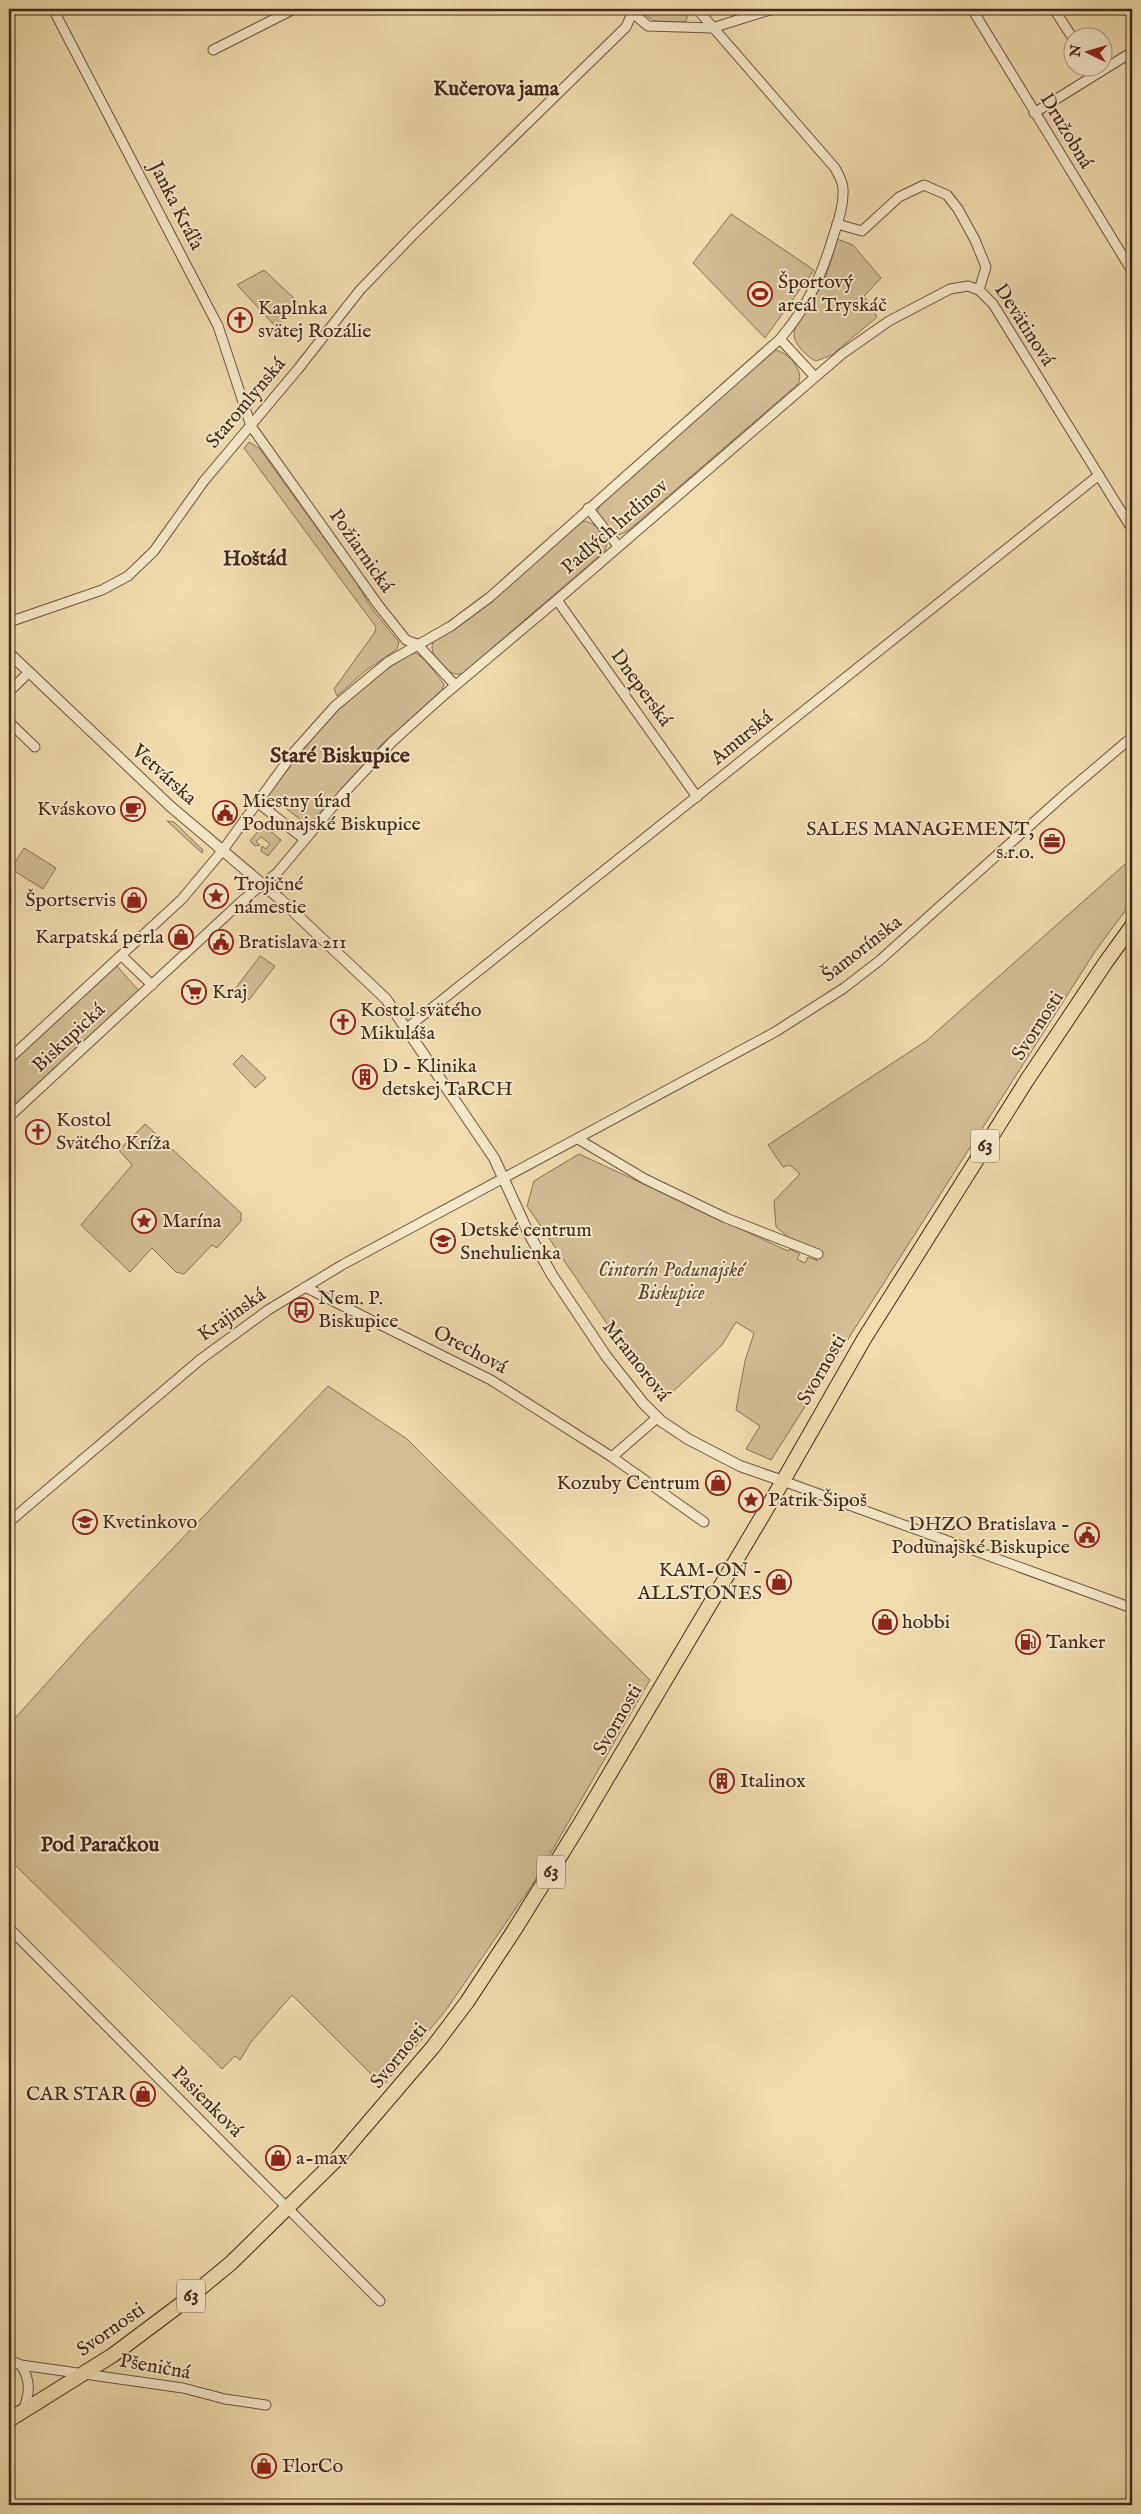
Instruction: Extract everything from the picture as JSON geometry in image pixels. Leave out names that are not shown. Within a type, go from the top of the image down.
[{"type":"main road","name":"Svornosti","points":[[9,2420],[113,2355],[185,2301],[231,2263],[288,2208],[372,2121],[420,2064],[467,2002],[580,1824],[864,1339],[1066,1020],[1132,926]]},
{"type":"street","name":"Janka Kráľa","points":[[53,9],[218,326],[251,426]]},
{"type":"street","points":[[213,50],[294,9]]},
{"type":"street","points":[[696,9],[712,28]]},
{"type":"street","points":[[632,11],[648,26],[712,28],[773,9]]},
{"type":"street","name":"Družobná","points":[[972,9],[1132,271]]},
{"type":"street","points":[[1054,9],[1066,28]]},
{"type":"street","name":"Staromlynská","points":[[9,622],[102,590],[128,576],[154,551],[204,481],[251,426],[366,283],[626,27],[632,11]]},
{"type":"street","name":"Padlých hrdinov","points":[[257,802],[304,740],[335,706],[377,670],[417,644],[451,626],[490,597],[780,339],[818,282],[837,224],[843,189],[835,168],[712,28]]},
{"type":"street","points":[[1114,61],[1132,52]]},
{"type":"street","points":[[1034,113],[1083,78]]},
{"type":"street","name":"Devätinová","points":[[837,224],[862,231],[899,197],[915,187],[930,186],[947,195],[958,209],[975,240],[986,267],[979,290],[993,304],[1132,529]]},
{"type":"street","name":"Padlých hrdinov","points":[[304,839],[392,742],[455,685],[557,600],[842,354],[889,321],[950,289],[968,286],[979,290]]},
{"type":"street","points":[[780,339],[815,377]]},
{"type":"street","name":"Požiarnická","points":[[251,426],[379,606],[406,640],[417,644],[455,685]]},
{"type":"street","name":"Amurská","points":[[407,1028],[1098,475]]},
{"type":"street","points":[[588,508],[618,546]]},
{"type":"street","name":"Dneperská","points":[[557,600],[697,797]]},
{"type":"street","name":"Vetvárska","points":[[9,653],[170,806],[263,885],[376,988],[407,1028],[480,1135],[504,1178]]},
{"type":"street","points":[[9,692],[29,672]]},
{"type":"street","points":[[9,722],[35,747]]},
{"type":"street","name":"Šamorínska","points":[[504,1178],[775,1032],[850,984],[894,948],[1072,787],[1132,737]]},
{"type":"street","points":[[257,802],[304,839],[277,873],[243,900],[152,985],[122,956],[182,898],[223,850],[257,802]]},
{"type":"street","name":"Biskupická","points":[[9,1059],[122,956]]},
{"type":"street","name":"Biskupická","points":[[9,1116],[152,985]]},
{"type":"street","points":[[578,1139],[645,1179],[726,1218],[818,1254]]},
{"type":"street","name":"Mramorová","points":[[504,1178],[528,1232],[558,1283],[618,1372],[658,1417],[688,1439],[733,1463],[782,1481]]},
{"type":"street","name":"Krajinská","points":[[9,1522],[201,1359],[268,1310],[504,1178]]},
{"type":"street","name":"Orechová","points":[[305,1288],[486,1376],[612,1457],[704,1522]]},
{"type":"street","points":[[612,1457],[658,1417]]},
{"type":"street","points":[[782,1481],[1132,1608]]},
{"type":"street","name":"Pasienková","points":[[9,1928],[380,2301]]},
{"type":"street","name":"Pšeničná","points":[[9,2360],[21,2365],[183,2388],[225,2399],[266,2405]]},
{"type":"street","points":[[21,2365],[27,2375],[30,2393],[23,2411]]},
{"type":"green space","points":[[644,9],[687,15],[687,19],[685,22],[655,21],[643,14]]},
{"type":"green space","name":"Športový areál Tryskáč","points":[[731,214],[814,270],[765,338],[693,263]]},
{"type":"green space","points":[[837,239],[853,245],[881,278],[864,296],[877,317],[832,355],[816,361],[809,357],[796,342],[795,328],[801,315],[819,290],[831,262]]},
{"type":"green space","points":[[264,270],[298,302],[276,327],[237,285]]},
{"type":"green space","points":[[776,350],[791,359],[798,369],[800,379],[798,384],[629,530],[620,535],[612,532],[597,514],[600,504],[771,352]]},
{"type":"green space","points":[[249,442],[259,448],[356,582],[372,609],[399,642],[397,649],[364,672],[337,696],[334,689],[375,632],[376,627],[244,448]]},
{"type":"green space","points":[[585,521],[595,526],[602,533],[607,544],[605,551],[463,673],[451,673],[445,669],[433,652],[432,645],[434,640],[482,609],[579,523]]},
{"type":"green space","points":[[416,653],[425,660],[444,684],[442,690],[380,746],[306,828],[297,827],[301,820],[279,803],[274,809],[267,799],[269,794],[325,724],[356,693],[404,658]]},
{"type":"green space","points":[[167,821],[174,822],[203,850],[202,853]]},
{"type":"green space","points":[[263,825],[281,840],[268,856],[261,851],[262,846],[266,849],[270,844],[261,837],[256,842],[260,845],[255,846],[250,841]]},
{"type":"green space","points":[[24,848],[56,868],[43,889],[11,869]]},
{"type":"green space","name":"Cintorín Podunajské Biskupice","points":[[1132,858],[1132,902],[1096,950],[771,1460],[746,1449],[760,1426],[736,1410],[745,1361],[754,1333],[736,1322],[722,1345],[661,1403],[527,1206],[534,1181],[579,1154],[788,1251],[790,1249],[800,1254],[797,1259],[805,1263],[808,1257],[818,1261],[776,1227],[774,1201],[800,1174],[790,1165],[783,1167],[768,1145],[926,1041]]},
{"type":"green space","points":[[260,956],[275,966],[249,1000],[235,989]]},
{"type":"green space","points":[[117,966],[139,991],[14,1105],[9,1104],[9,1063]]},
{"type":"green space","points":[[242,1055],[266,1078],[255,1088],[233,1064]]},
{"type":"green space","points":[[145,1124],[241,1213],[241,1221],[217,1248],[212,1245],[184,1274],[176,1272],[152,1248],[130,1272],[81,1225],[132,1165],[119,1150]]},
{"type":"green space","points":[[328,1386],[407,1439],[650,1680],[534,1882],[446,2010],[383,2086],[292,1995],[251,2042],[240,2060],[235,2056],[222,2069],[9,1859],[9,1725],[89,1636]]},
{"type":"place","name":"Športový areál Tryskáč","points":[[760,294]]},
{"type":"place","name":"Kaplnka svätej Rozálie","points":[[240,320]]},
{"type":"place","name":"Kváskovo","points":[[133,809]]},
{"type":"place","name":"Miestny úrad Podunajské Biskupice","points":[[225,813]]},
{"type":"place","name":"SALES MANAGEMENT, s.r.o.","points":[[1052,841]]},
{"type":"place","name":"Trojičné námestie","points":[[216,896]]},
{"type":"place","name":"Športservis","points":[[134,900]]},
{"type":"place","name":"Karpatská perla","points":[[181,937]]},
{"type":"place","name":"Bratislava 211","points":[[221,942]]},
{"type":"place","name":"Kraj","points":[[194,992]]},
{"type":"place","name":"Kostol svätého Mikuláša","points":[[343,1022]]},
{"type":"place","name":"D - Klinika detskej TaRCH","points":[[365,1077]]},
{"type":"place","name":"Kostol Svätého Kríža","points":[[38,1132]]},
{"type":"place","name":"Marína","points":[[144,1221]]},
{"type":"place","name":"Detské centrum Snehulienka","points":[[443,1241]]},
{"type":"place","name":"Nem. P. Biskupice","points":[[301,1310]]},
{"type":"place","name":"Kozuby Centrum","points":[[718,1483]]},
{"type":"place","name":"Patrik Šipoš","points":[[751,1500]]},
{"type":"place","name":"Kvetinkovo","points":[[85,1522]]},
{"type":"place","name":"DHZO Bratislava - Podunajské Biskupice","points":[[1087,1535]]},
{"type":"place","name":"KAM-ON - ALLSTONES","points":[[779,1582]]},
{"type":"place","name":"hobbi","points":[[885,1622]]},
{"type":"place","name":"Tanker","points":[[1028,1642]]},
{"type":"place","name":"Italinox","points":[[722,1781]]},
{"type":"place","name":"CAR STAR","points":[[143,2094]]},
{"type":"place","name":"a-max","points":[[278,2158]]},
{"type":"place","name":"FlorCo","points":[[264,2466]]},
{"type":"district","name":"Kučerova jama","points":[[496,89]]},
{"type":"district","name":"Hoštád","points":[[255,559]]},
{"type":"district","name":"Staré Biskupice","points":[[340,756]]},
{"type":"district","name":"Pod Paračkou","points":[[100,1845]]}]
